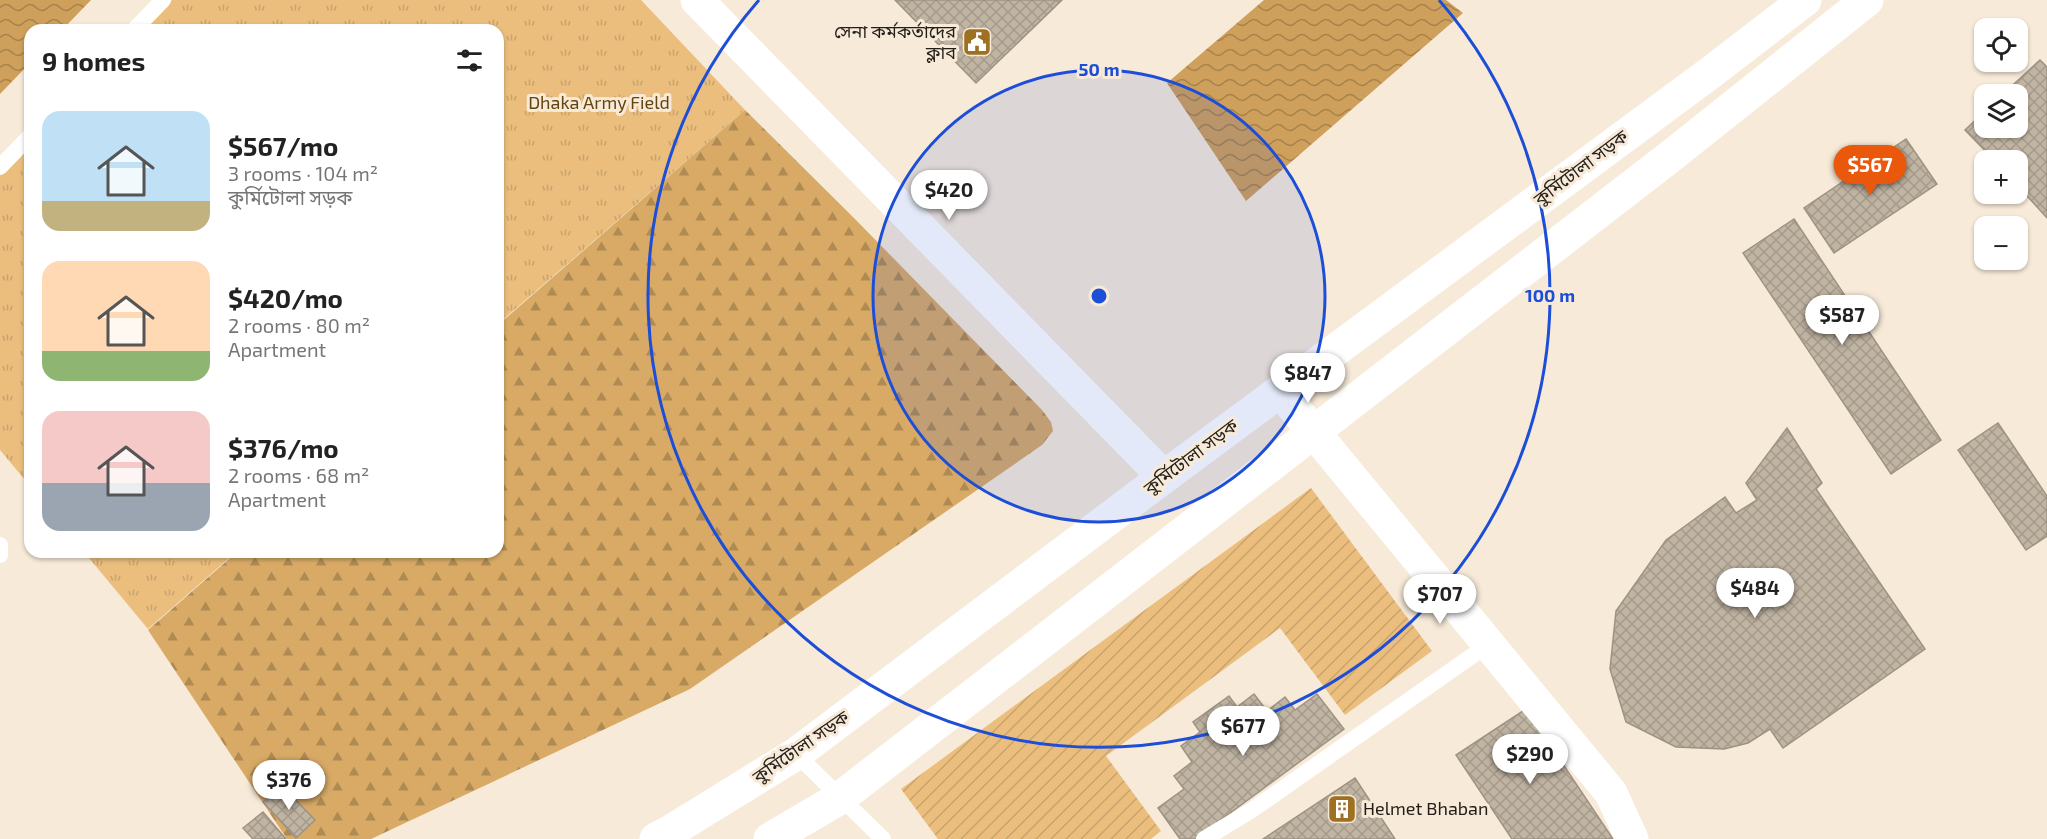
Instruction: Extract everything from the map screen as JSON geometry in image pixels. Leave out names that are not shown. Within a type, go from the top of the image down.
[{"type":"main road","points":[[697,0],[1164,477]]},
{"type":"main road","name":"কুর্মিটোলা সড়ক","points":[[656,839],[796,754],[1805,0]]},
{"type":"main road","points":[[770,839],[840,798],[1671,156],[1867,0]]},
{"type":"main road","points":[[1280,391],[1611,793],[1632,839]]},
{"type":"lane","points":[[140,24],[163,0]]},
{"type":"lane","points":[[0,166],[24,142]]},
{"type":"lane","points":[[0,545],[0,555]]},
{"type":"lane","points":[[1204,839],[1252,810],[1489,644]]},
{"type":"lane","points":[[796,754],[883,839]]},
{"type":"green space","name":"Dhaka Army Field","points":[[172,0],[641,0],[745,110],[504,319],[504,24],[149,24]]},
{"type":"green space","points":[[745,110],[1042,410],[1051,422],[1053,431],[1042,445],[690,689],[371,839],[287,839],[148,630],[230,558],[504,558],[504,320]]},
{"type":"green space","points":[[24,151],[24,479],[0,450],[0,175]]},
{"type":"green space","points":[[1311,488],[1432,651],[1345,715],[1280,628],[1106,756],[1161,831],[1151,839],[938,839],[901,789]]},
{"type":"green space","points":[[89,558],[229,558],[148,629]]},
{"type":"water","points":[[0,0],[91,0],[68,24],[24,24],[24,69],[0,94]]},
{"type":"water","points":[[1264,0],[1446,0],[1463,13],[1246,201],[1167,83]]},
{"type":"building","name":"সেনা কর্মকর্তাদের ক্লাব","points":[[895,0],[1062,0],[976,83]]},
{"type":"building","points":[[2040,60],[2047,67],[2047,218],[2028,197],[2028,150],[1984,150],[1965,130],[1974,121],[1974,138],[2028,138],[2028,84],[2014,84]]},
{"type":"building","points":[[1906,139],[1937,184],[1834,253],[1804,208]]},
{"type":"building","points":[[1794,219],[1941,440],[1891,474],[1743,253]]},
{"type":"building","points":[[1998,423],[2047,496],[2047,536],[2026,550],[1958,450]]},
{"type":"building","points":[[1787,428],[1822,483],[1816,489],[1925,649],[1783,748],[1770,729],[1748,743],[1724,749],[1676,747],[1626,722],[1610,669],[1616,611],[1666,540],[1725,497],[1736,513],[1757,500],[1746,483]]},
{"type":"building","points":[[1254,694],[1267,711],[1285,697],[1295,710],[1317,694],[1344,729],[1195,839],[1180,839],[1158,808],[1184,789],[1174,776],[1192,762],[1181,746],[1200,732],[1193,722],[1229,696],[1237,707]]},
{"type":"building","points":[[1526,709],[1613,839],[1512,839],[1456,755]]},
{"type":"building","name":"Helmet Bhaban","points":[[1355,778],[1395,839],[1263,839]]},
{"type":"building","points":[[281,785],[315,820],[296,838],[263,802]]},
{"type":"building","points":[[263,812],[286,839],[253,839],[243,828]]},
{"type":"place","name":"সেনা কর্মকর্তাদের ক্লাব","points":[[977,42]]},
{"type":"place","name":"Helmet Bhaban","points":[[1342,809]]}]
